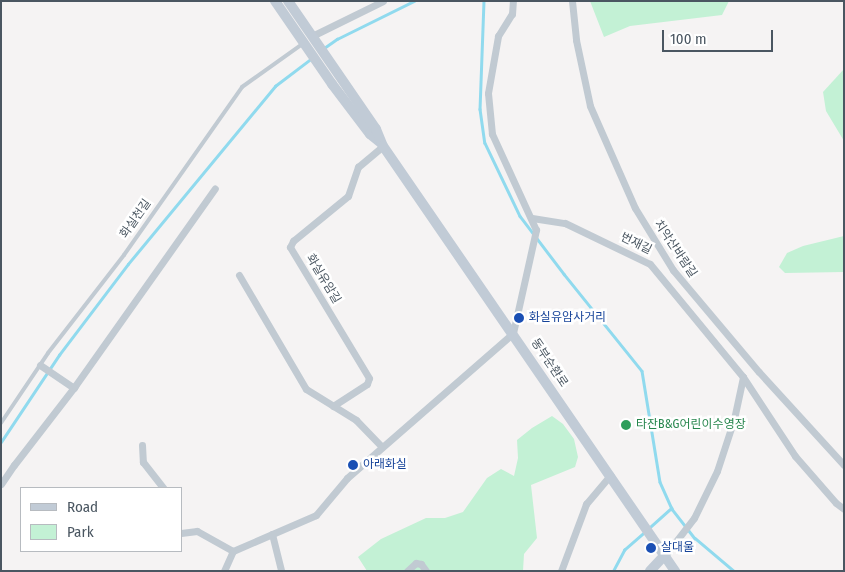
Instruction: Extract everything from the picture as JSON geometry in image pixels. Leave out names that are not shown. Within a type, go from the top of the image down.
[{"type":"street","points":[[275,1],[311,43]]},
{"type":"street","points":[[288,1],[311,43]]},
{"type":"street","points":[[311,43],[383,1]]},
{"type":"street","name":"치악산바람길","points":[[572,1],[576,40],[590,106],[634,208],[673,270],[759,372],[844,465]]},
{"type":"street","points":[[224,571],[233,551],[316,515],[347,478],[513,333],[536,230],[532,218],[503,162],[492,134],[488,93],[498,36],[512,14],[513,2]]},
{"type":"street","name":"동부순환로","points":[[311,43],[336,81],[376,129],[383,146],[676,571]]},
{"type":"street","name":"화실유암길","points":[[333,406],[367,384],[369,378],[290,247],[293,241],[348,196],[358,167],[383,146]]},
{"type":"street","points":[[1,484],[216,188]]},
{"type":"street","name":"번재길","points":[[532,218],[564,224],[650,264],[743,377],[795,456],[836,503],[844,509]]},
{"type":"street","points":[[239,275],[306,389],[356,420],[382,447]]},
{"type":"street","points":[[43,367],[72,387]]},
{"type":"street","points":[[650,571],[690,524],[717,471],[734,419],[743,377]]},
{"type":"street","points":[[142,445],[143,462],[162,487]]},
{"type":"street","points":[[561,571],[586,504],[610,475]]},
{"type":"street","points":[[182,533],[197,531],[233,551]]},
{"type":"street","points":[[272,534],[281,571]]},
{"type":"street","points":[[407,571],[416,563],[421,564],[426,571]]},
{"type":"lane","name":"화실천길","points":[[1,423],[124,255],[242,87],[311,43]]},
{"type":"green space","points":[[590,1],[729,1],[722,15],[630,26],[604,37]]},
{"type":"green space","points":[[844,69],[844,141],[826,111],[823,92]]},
{"type":"green space","points":[[844,236],[844,272],[785,273],[779,267],[787,253],[803,246]]},
{"type":"green space","points":[[552,416],[563,424],[574,439],[578,457],[575,467],[531,485],[537,538],[524,554],[523,571],[367,571],[358,557],[381,539],[426,518],[445,518],[463,512],[487,478],[501,469],[514,476],[518,458],[517,440]]},
{"type":"waterway","points":[[324,48],[337,39],[414,1]]},
{"type":"waterway","points":[[484,1],[480,109],[485,143],[520,216],[642,371],[660,482],[672,509],[695,538],[734,571]]},
{"type":"waterway","points":[[1,442],[59,355],[128,264],[275,86],[312,58]]},
{"type":"waterway","points":[[649,528],[671,508]]},
{"type":"waterway","points":[[613,571],[624,550],[645,532]]},
{"type":"place","name":"화실유암사거리","points":[[519,318]]},
{"type":"place","name":"타잔B&G어린이수영장","points":[[626,425]]},
{"type":"place","name":"아래화실","points":[[353,465]]},
{"type":"place","name":"살대울","points":[[651,548]]}]
